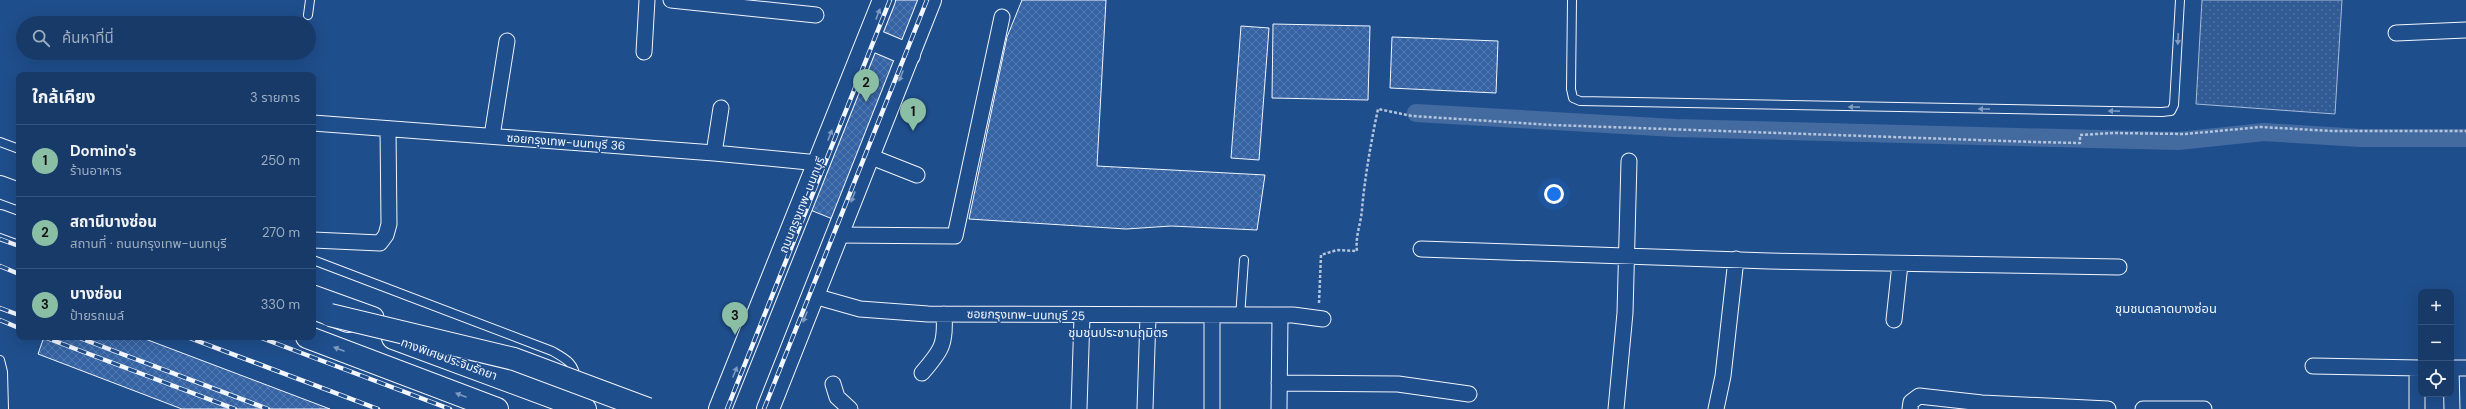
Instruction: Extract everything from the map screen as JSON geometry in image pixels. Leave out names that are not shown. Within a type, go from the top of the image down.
[{"type":"main road","name":"ถนนกรุงเทพ-นนทบุรี","points":[[720,409],[884,0]]},
{"type":"main road","points":[[768,409],[930,0]]},
{"type":"main road","points":[[869,38],[909,55]]},
{"type":"main road","points":[[0,187],[16,193]]},
{"type":"main road","points":[[0,221],[16,227]]},
{"type":"main road","points":[[322,311],[514,359],[648,409]]},
{"type":"main road","name":"ทางพิเศษประจิมรัถยา","points":[[322,311],[580,400]]},
{"type":"main road","points":[[315,340],[498,409]]},
{"type":"street","points":[[644,52],[647,0]]},
{"type":"street","points":[[671,0],[816,15]]},
{"type":"street","points":[[838,234],[955,236],[1002,17]]},
{"type":"street","points":[[2396,33],[2466,30]]},
{"type":"street","points":[[492,136],[507,40]]},
{"type":"street","points":[[714,153],[721,108]]},
{"type":"street","name":"ซอยกรุงเทพ-นนทบุรี 36","points":[[316,123],[714,153],[819,163]]},
{"type":"street","points":[[316,240],[380,243],[386,236],[389,224],[388,128]]},
{"type":"street","points":[[869,156],[917,175]]},
{"type":"street","points":[[1616,409],[1625,313],[1629,161]]},
{"type":"street","points":[[0,176],[16,183]]},
{"type":"street","points":[[1421,249],[1900,264],[2119,267]]},
{"type":"street","points":[[1716,409],[1724,368],[1736,259]]},
{"type":"street","points":[[1894,320],[1900,264]]},
{"type":"street","points":[[316,296],[580,400],[618,409]]},
{"type":"street","name":"ซอยกรุงเทพ-นนทบุรี 25","points":[[814,296],[860,309],[944,314],[1082,316],[1310,316],[1323,319]]},
{"type":"street","points":[[922,373],[943,347],[945,336],[944,314]]},
{"type":"street","points":[[1079,409],[1082,316]]},
{"type":"street","points":[[1145,409],[1148,316]]},
{"type":"street","points":[[1212,316],[1212,409]]},
{"type":"street","points":[[1279,409],[1280,316]]},
{"type":"street","points":[[2313,366],[2418,368]]},
{"type":"street","points":[[2454,368],[2466,368]]},
{"type":"street","points":[[2417,409],[2418,376]]},
{"type":"street","points":[[1279,383],[1398,384],[1469,394]]},
{"type":"street","points":[[833,384],[837,397],[850,409]]},
{"type":"street","points":[[1910,409],[1911,402],[1919,396],[1982,403],[2108,409]]},
{"type":"street","points":[[2452,397],[2452,409]]},
{"type":"street","points":[[2143,409],[2204,409]]},
{"type":"lane","points":[[308,15],[310,0]]},
{"type":"lane","points":[[1572,0],[1571,89],[1573,98],[1580,101],[2169,112],[2172,110],[2174,105],[2180,0]]},
{"type":"lane","points":[[0,142],[16,148]]},
{"type":"lane","points":[[1240,316],[1244,260]]},
{"type":"lane","points":[[316,261],[552,351],[569,360],[575,369],[580,400]]},
{"type":"lane","points":[[0,360],[3,372],[4,409]]},
{"type":"path","points":[[2080,143],[2080,135],[2112,133],[2185,134],[2261,127],[2332,131],[2466,131]]},
{"type":"shaded area","points":[[2202,0],[2342,0],[2335,114],[2196,104]]},
{"type":"building","points":[[880,0],[935,0],[845,224],[798,205]]},
{"type":"building","points":[[1022,0],[1106,0],[1097,166],[1265,175],[1257,230],[1171,226],[1126,229],[969,219],[1007,37]]},
{"type":"building","points":[[1273,24],[1370,26],[1368,100],[1272,98]]},
{"type":"building","points":[[1241,26],[1269,28],[1259,160],[1231,158]]},
{"type":"building","points":[[1392,37],[1498,41],[1496,93],[1390,88]]},
{"type":"building","points":[[43,340],[148,340],[330,409],[182,409],[38,354]]},
{"type":"waterway","points":[[1416,113],[1675,128],[2178,141],[2264,132],[2361,138],[2466,138]]},
{"type":"railway","points":[[727,409],[890,0]]},
{"type":"railway","points":[[764,409],[927,0]]},
{"type":"railway","points":[[0,239],[16,245]]},
{"type":"railway","points":[[0,266],[16,273]]},
{"type":"railway","points":[[0,308],[16,314]]},
{"type":"railway","points":[[0,320],[16,327]]},
{"type":"railway","points":[[52,340],[235,409]]},
{"type":"railway","points":[[85,340],[268,409]]},
{"type":"railway","points":[[195,340],[378,409]]},
{"type":"railway","points":[[267,340],[450,409]]},
{"type":"place","name":"สถานีบางซ่อน","points":[[866,102]]},
{"type":"place","name":"Domino's","points":[[913,131]]},
{"type":"place","name":"บางซ่อน","points":[[735,335]]},
{"type":"district","name":"ชุมชนตลาดบางซ่อน","points":[[2166,308]]},
{"type":"district","name":"ชุมชนประชานฤมิตร","points":[[1118,332]]}]
